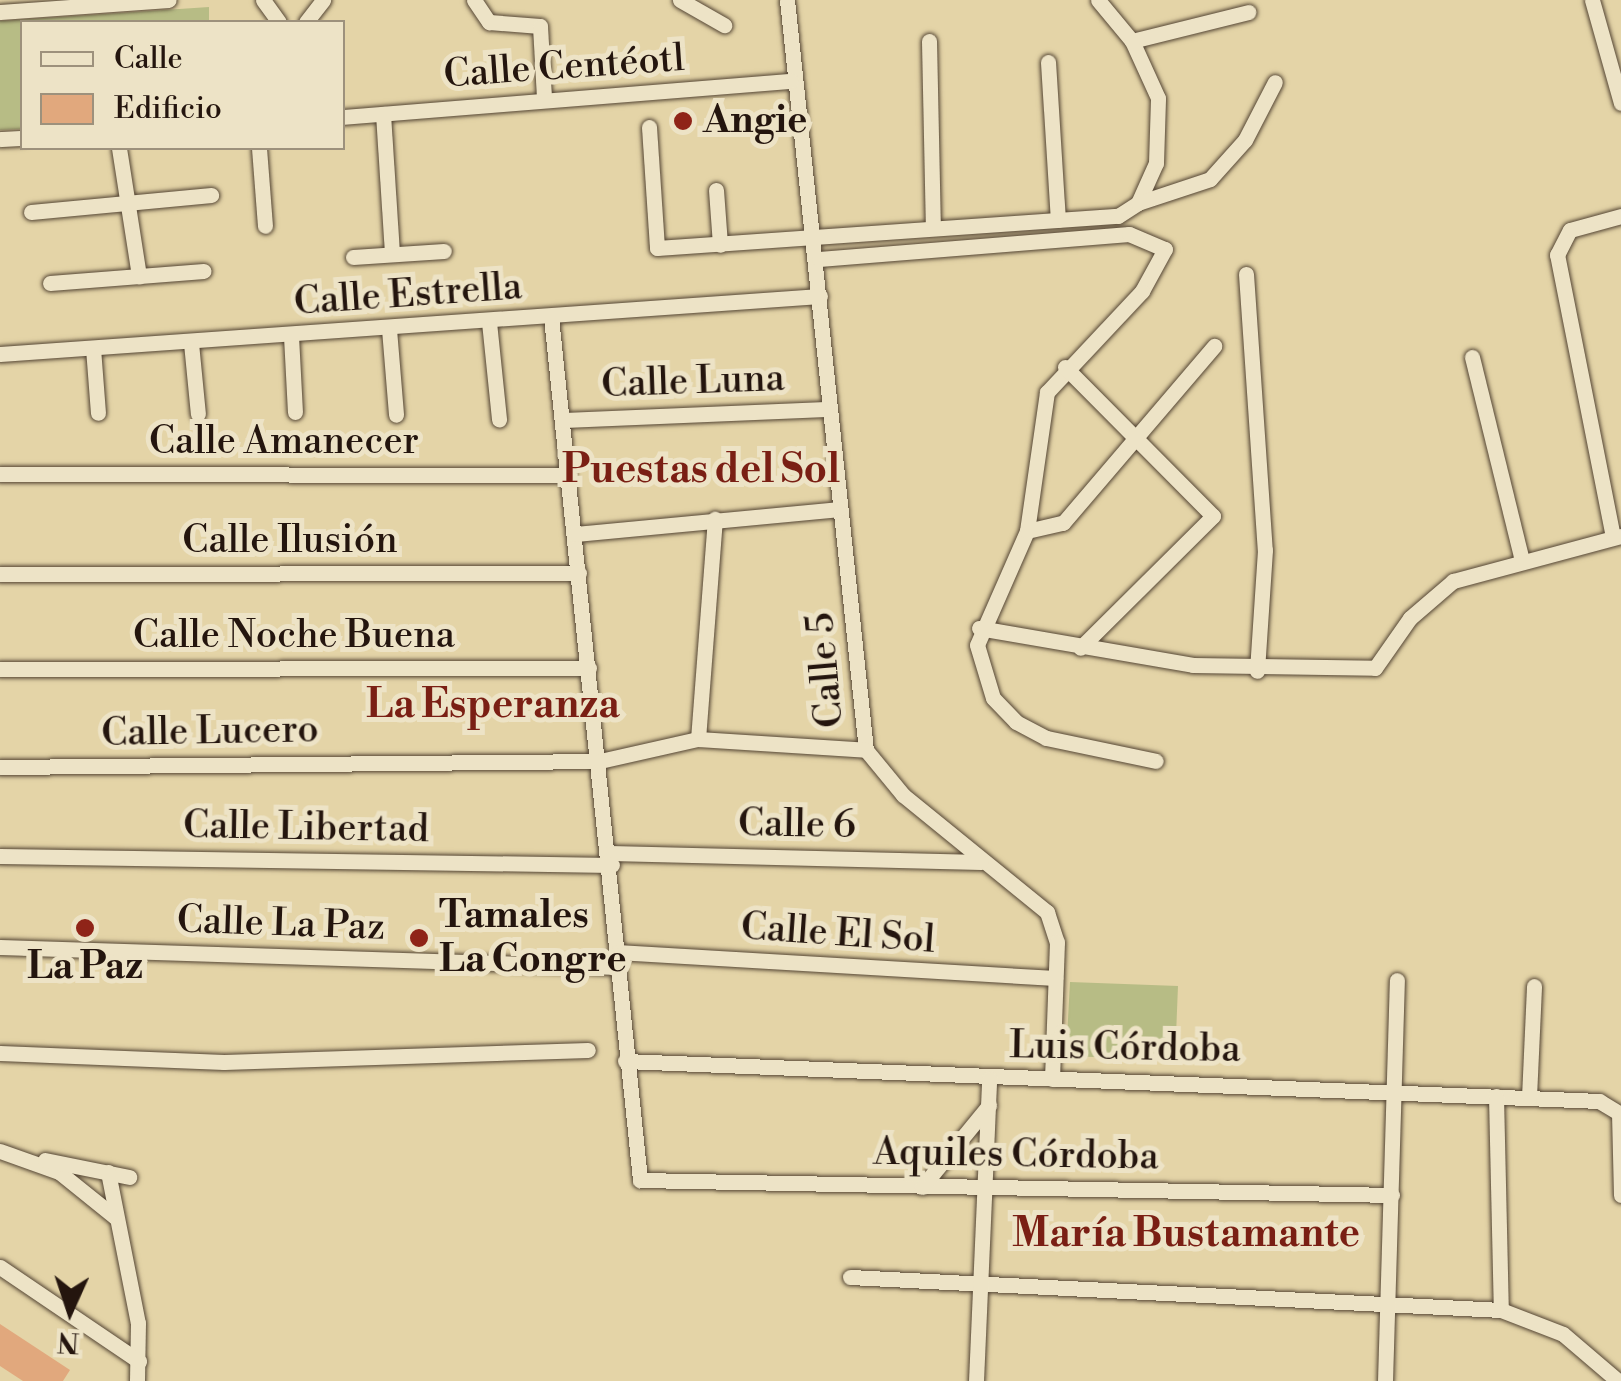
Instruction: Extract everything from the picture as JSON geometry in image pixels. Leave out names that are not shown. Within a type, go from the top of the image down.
[{"type":"street","points":[[0,12],[169,0]]},
{"type":"street","points":[[308,20],[323,0]]},
{"type":"street","points":[[474,0],[490,22],[540,26],[544,98]]},
{"type":"street","points":[[680,0],[724,25]]},
{"type":"street","name":"Calle 5","points":[[787,0],[791,81],[819,259],[826,409],[866,750],[981,862],[1046,912],[1055,978],[1052,1079]]},
{"type":"street","points":[[1098,0],[1132,41],[1158,98],[1156,163],[1138,204]]},
{"type":"street","points":[[1592,0],[1621,103]]},
{"type":"street","points":[[1132,41],[1248,12]]},
{"type":"street","points":[[928,41],[934,228]]},
{"type":"street","points":[[1048,62],[1058,220]]},
{"type":"street","name":"Calle Centéotl","points":[[345,117],[791,81]]},
{"type":"street","points":[[649,128],[657,248],[1118,216],[1138,204],[1210,178],[1245,140],[1274,82]]},
{"type":"street","points":[[383,114],[392,254]]},
{"type":"street","points":[[120,150],[139,276]]},
{"type":"street","points":[[259,150],[265,226]]},
{"type":"street","points":[[716,190],[720,245]]},
{"type":"street","points":[[31,212],[211,195]]},
{"type":"street","points":[[979,628],[1080,648],[1257,671],[1375,668],[1430,597],[1522,560],[1617,537],[1556,255],[1570,230],[1621,216]]},
{"type":"street","points":[[819,259],[1154,238],[1165,249],[1142,291],[1065,367],[1047,392],[1027,531],[979,628],[979,666],[1016,722],[1046,738],[1156,762]]},
{"type":"street","points":[[353,257],[444,250]]},
{"type":"street","points":[[50,283],[204,271]]},
{"type":"street","points":[[1246,274],[1265,550],[1257,671]]},
{"type":"street","name":"Calle Estrella","points":[[0,354],[820,296]]},
{"type":"street","points":[[551,317],[611,859],[625,1061]]},
{"type":"street","points":[[489,322],[499,419]]},
{"type":"street","points":[[389,329],[396,415]]},
{"type":"street","points":[[291,336],[294,412]]},
{"type":"street","points":[[190,343],[198,414]]},
{"type":"street","points":[[1027,531],[1063,524],[1214,346]]},
{"type":"street","points":[[93,348],[98,413]]},
{"type":"street","points":[[1472,357],[1522,560]]},
{"type":"street","points":[[1065,367],[1138,432],[1210,508],[1212,523],[1080,648]]},
{"type":"street","name":"Calle Luna","points":[[564,420],[826,409]]},
{"type":"street","name":"Calle Amanecer","points":[[0,474],[568,476]]},
{"type":"street","points":[[575,534],[838,509]]},
{"type":"street","points":[[698,738],[715,519]]},
{"type":"street","name":"Calle Ilusión","points":[[0,574],[579,573]]},
{"type":"street","name":"Calle Noche Buena","points":[[0,669],[588,668]]},
{"type":"street","name":"Calle Lucero","points":[[0,767],[600,760],[698,738],[866,750]]},
{"type":"street","name":"Calle Libertad","points":[[0,856],[611,859]]},
{"type":"street","name":"Calle 6","points":[[611,859],[981,862]]},
{"type":"street","name":"Calle La Paz","points":[[0,947],[618,960]]},
{"type":"street","name":"Calle El Sol","points":[[618,960],[1055,978]]},
{"type":"street","points":[[1385,1381],[1397,980]]},
{"type":"street","points":[[1529,1097],[1534,986]]},
{"type":"street","points":[[0,1053],[224,1062],[588,1050]]},
{"type":"street","name":"Luis Córdoba","points":[[625,1061],[1395,1096],[1529,1097],[1599,1101],[1619,1113]]},
{"type":"street","name":"Aquiles Córdoba","points":[[625,1061],[640,1180],[986,1184],[1392,1196]]},
{"type":"street","points":[[976,1381],[990,1078]]},
{"type":"street","points":[[1496,1096],[1500,1310]]},
{"type":"street","points":[[922,1186],[988,1105]]},
{"type":"street","points":[[1619,1113],[1621,1196]]},
{"type":"street","points":[[0,1151],[129,1177]]},
{"type":"street","points":[[20,1155],[59,1172],[115,1217]]},
{"type":"street","points":[[108,1172],[138,1361],[137,1381]]},
{"type":"street","points":[[0,1267],[138,1361]]},
{"type":"street","points":[[850,1277],[1388,1300],[1500,1310],[1564,1334],[1619,1379]]},
{"type":"green space","points":[[209,7],[209,20],[20,20],[20,129],[0,130],[0,21]]},
{"type":"green space","points":[[1070,982],[1178,986],[1175,1060],[1066,1056]]},
{"type":"building","points":[[0,1324],[70,1370],[63,1381],[23,1381],[0,1366]]},
{"type":"place","name":"Angie","points":[[683,121]]},
{"type":"place","name":"La Paz","points":[[85,928]]},
{"type":"place","name":"Tamales La Congre","points":[[419,938]]},
{"type":"district","name":"Puestas del Sol","points":[[701,470]]},
{"type":"district","name":"La Esperanza","points":[[493,705]]},
{"type":"district","name":"María Bustamante","points":[[1186,1234]]}]
